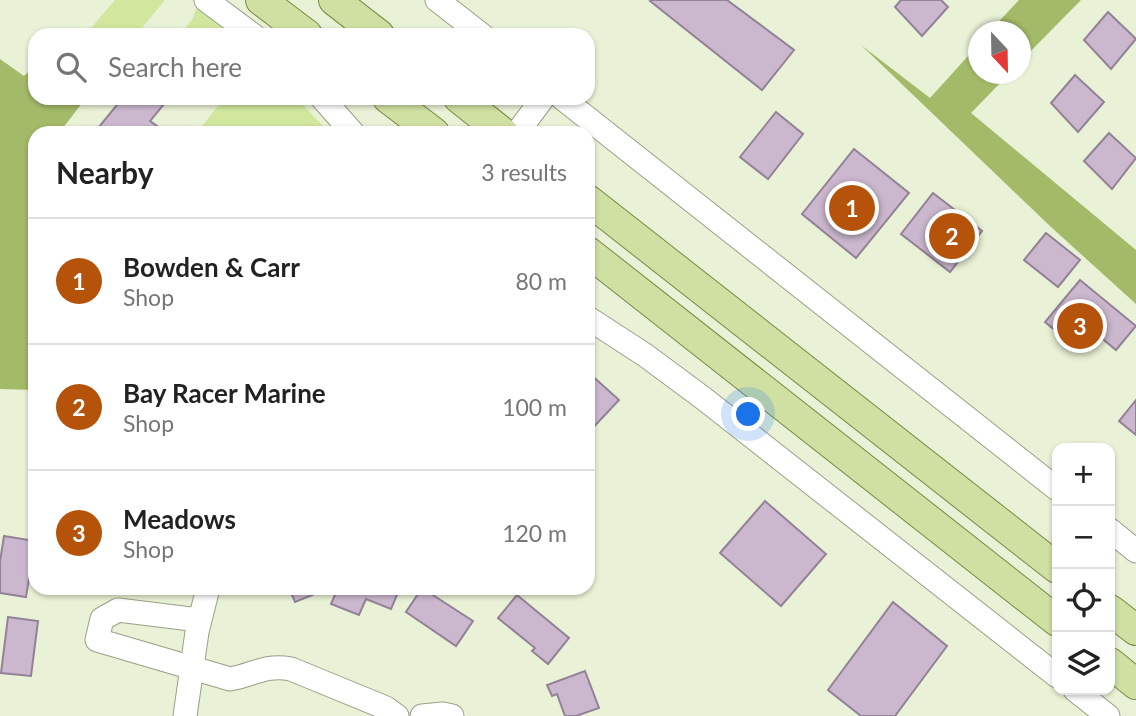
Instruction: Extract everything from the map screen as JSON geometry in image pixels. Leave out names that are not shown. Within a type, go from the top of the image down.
[{"type":"main road","points":[[261,0],[298,28]]},
{"type":"main road","points":[[334,0],[370,28]]},
{"type":"main road","points":[[397,105],[425,126]]},
{"type":"main road","points":[[468,105],[494,126]]},
{"type":"main road","points":[[595,205],[1052,564]]},
{"type":"main road","points":[[595,258],[1052,617]]},
{"type":"main road","points":[[1115,614],[1136,630]]},
{"type":"main road","points":[[1115,667],[1136,684]]},
{"type":"street","points":[[206,0],[244,28]]},
{"type":"street","points":[[437,0],[473,28]]},
{"type":"street","points":[[327,105],[347,126]]},
{"type":"street","points":[[522,126],[538,105]]},
{"type":"street","points":[[571,105],[1052,485]]},
{"type":"street","points":[[595,323],[703,398],[1052,672]]},
{"type":"street","points":[[1115,534],[1136,551]]},
{"type":"street","points":[[185,716],[191,666],[206,595]]},
{"type":"street","points":[[199,620],[118,610],[102,619],[97,640],[230,679],[263,668],[276,666],[291,669],[386,708],[397,716]]},
{"type":"street","points":[[1081,695],[1108,716]]},
{"type":"street","points":[[422,716],[443,713],[452,716]]},
{"type":"green space","points":[[115,0],[165,0],[142,28],[91,28]]},
{"type":"green space","points":[[1019,0],[1081,0],[1031,51],[1031,21],[999,21]]},
{"type":"green space","points":[[197,7],[223,28],[185,28]]},
{"type":"green space","points":[[861,45],[930,98],[968,56],[968,84],[999,84],[971,113],[1136,250],[1136,304],[1051,227]]},
{"type":"green space","points":[[0,59],[24,76],[28,72],[28,105],[81,105],[64,126],[28,126],[28,390],[0,389]]},
{"type":"green space","points":[[219,105],[303,105],[323,126],[202,126]]},
{"type":"building","points":[[727,0],[794,50],[762,90],[650,1]]},
{"type":"building","points":[[901,0],[941,0],[948,7],[922,36],[895,7]]},
{"type":"building","points":[[1108,12],[1136,39],[1111,69],[1084,40]]},
{"type":"building","points":[[1075,75],[1104,102],[1078,132],[1051,103]]},
{"type":"building","points":[[117,105],[163,105],[150,121],[157,126],[100,126]]},
{"type":"building","points":[[776,112],[803,134],[768,179],[740,157]]},
{"type":"building","points":[[1109,133],[1136,158],[1112,189],[1084,161]]},
{"type":"building","points":[[854,149],[909,193],[856,258],[802,214]]},
{"type":"building","points":[[933,193],[982,231],[950,272],[901,234]]},
{"type":"building","points":[[1046,233],[1080,260],[1058,287],[1024,260]]},
{"type":"building","points":[[1080,280],[1136,326],[1116,350],[1082,322],[1067,340],[1045,322]]},
{"type":"building","points":[[595,378],[619,400],[595,426]]},
{"type":"building","points":[[1136,400],[1136,435],[1119,421]]},
{"type":"building","points":[[765,501],[826,554],[781,606],[720,553]]},
{"type":"building","points":[[4,536],[28,540],[26,597],[0,593],[0,561]]},
{"type":"building","points":[[292,595],[312,595],[295,602]]},
{"type":"building","points":[[335,595],[397,595],[391,609],[366,599],[359,615],[331,604]]},
{"type":"building","points":[[417,595],[433,595],[473,621],[456,646],[406,612]]},
{"type":"building","points":[[517,595],[569,638],[548,664],[532,651],[535,648],[498,618]]},
{"type":"building","points":[[893,602],[947,646],[895,716],[861,716],[828,690]]},
{"type":"building","points":[[8,617],[38,621],[31,676],[1,673]]},
{"type":"building","points":[[585,671],[599,708],[576,716],[565,716],[557,694],[552,696],[547,685]]},
{"type":"place","name":"Bowden & Carr","points":[[852,208]]},
{"type":"place","name":"Bay Racer Marine","points":[[952,236]]},
{"type":"place","name":"Meadows","points":[[1080,326]]}]
